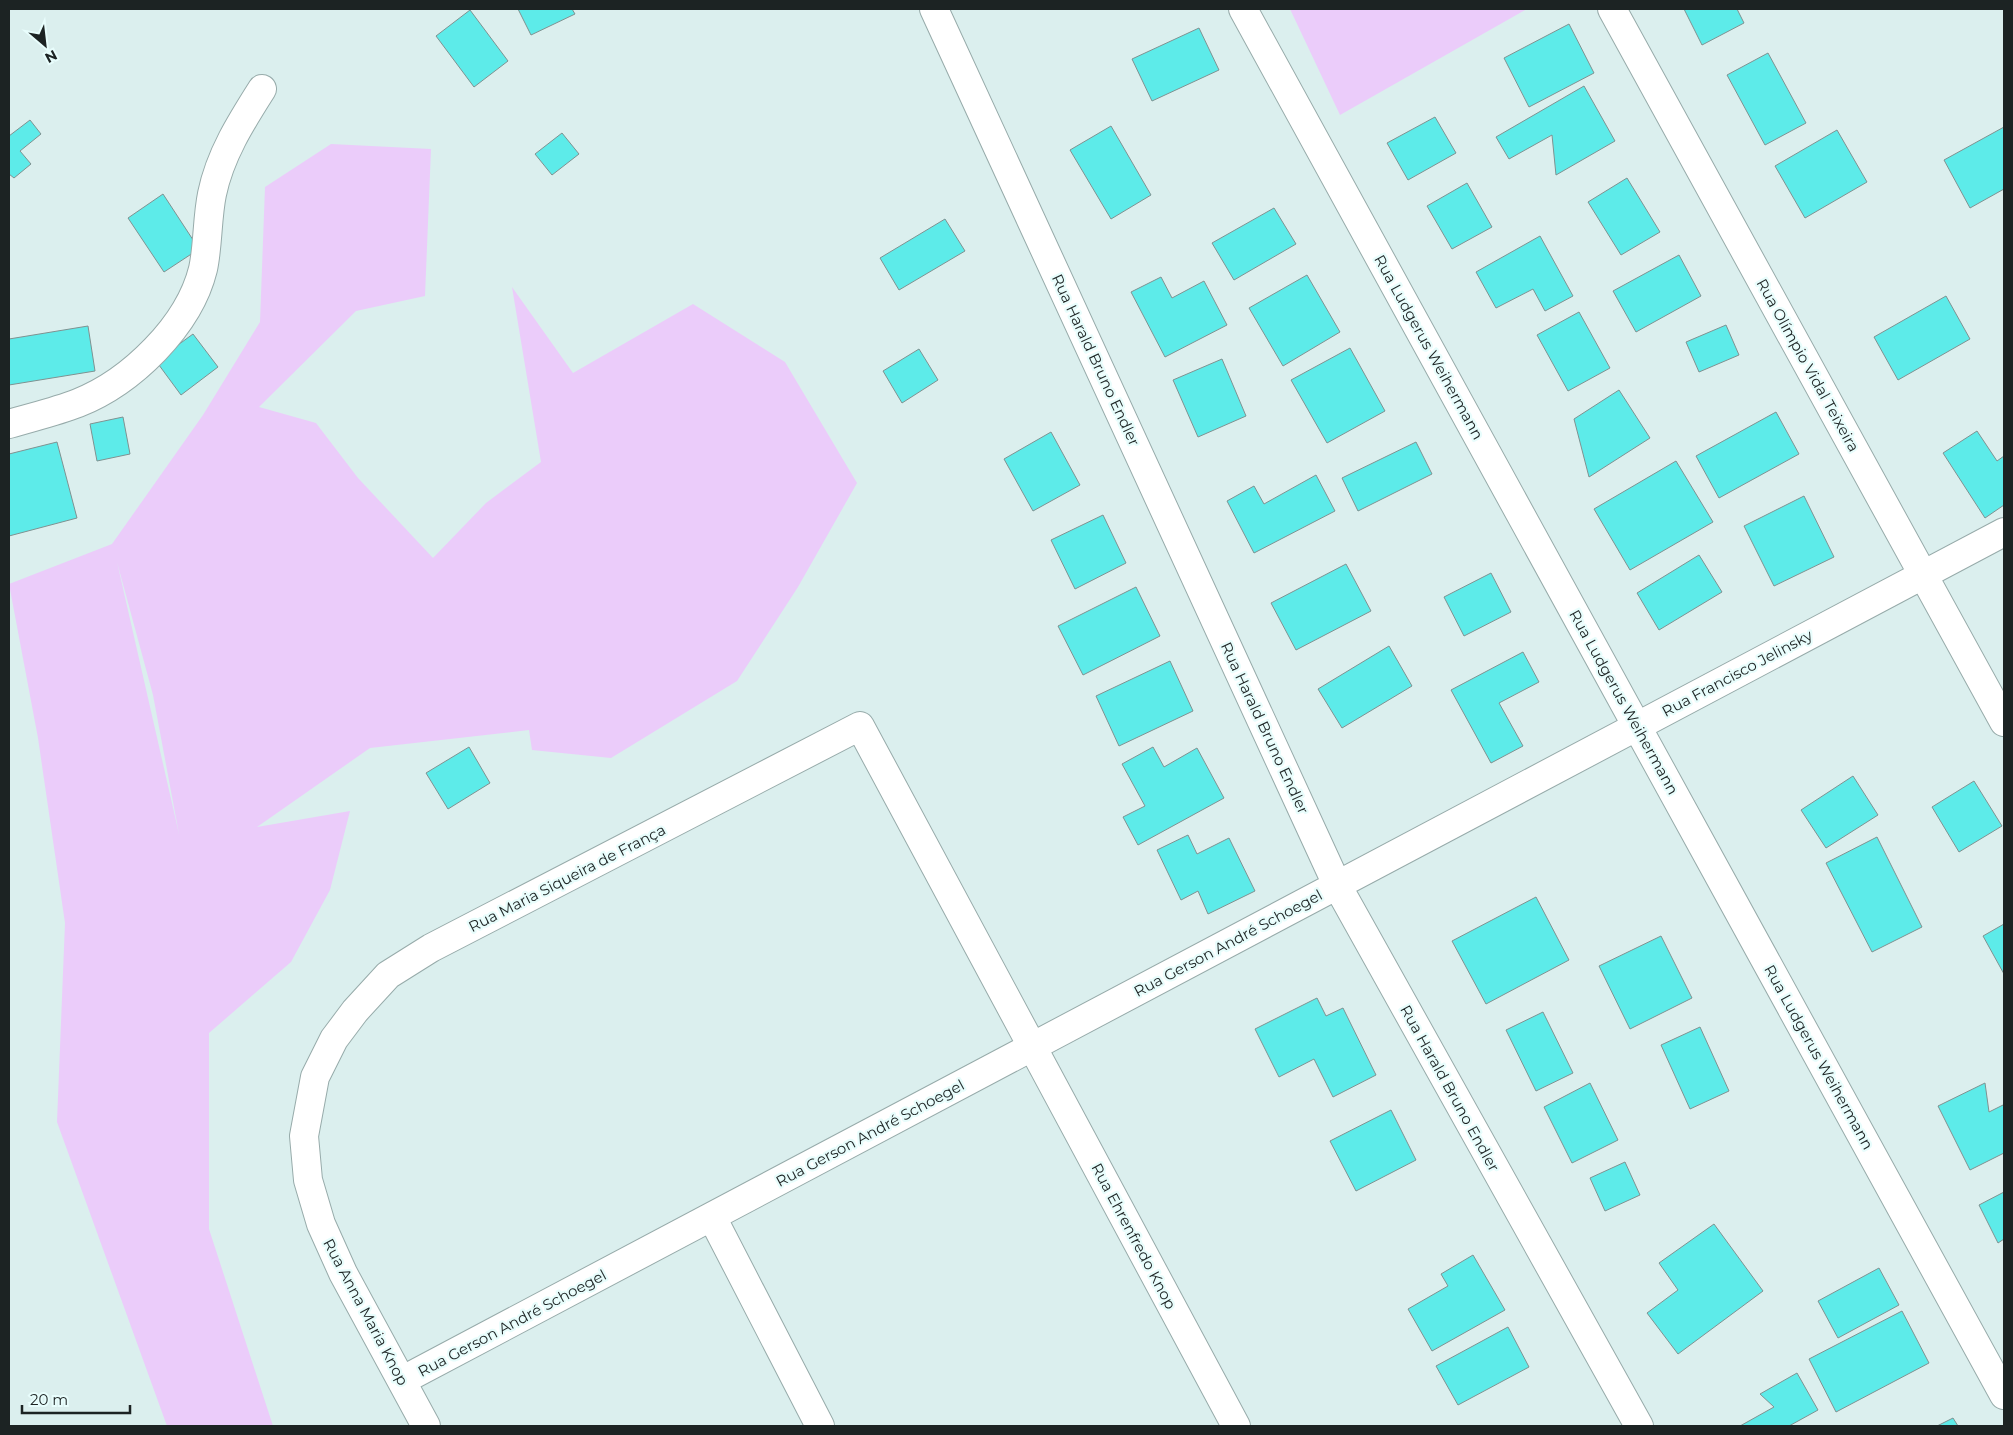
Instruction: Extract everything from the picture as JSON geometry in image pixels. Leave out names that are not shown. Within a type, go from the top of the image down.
[{"type":"street","name":"Rua Harald Bruno Endler","points":[[934,9],[1337,885],[1639,1426]]},
{"type":"street","name":"Rua Ludgerus Weihermann","points":[[1243,9],[2004,1395]]},
{"type":"street","name":"Rua Olímpio Vidal Teixeira","points":[[1612,9],[2004,722]]},
{"type":"street","points":[[9,424],[79,403],[110,386],[142,363],[169,333],[190,303],[203,269],[212,193],[225,152],[243,118],[262,89]]},
{"type":"street","name":"Rua Francisco Jelinsky","points":[[1337,885],[2004,532]]},
{"type":"street","name":"Rua Ehrenfredo Knop","points":[[860,726],[1236,1426]]},
{"type":"street","name":"Rua Maria Siqueira de França","points":[[315,1077],[334,1039],[355,1011],[388,975],[440,943],[860,726]]},
{"type":"street","name":"Rua Gerson André Schoegel","points":[[403,1380],[1337,885]]},
{"type":"street","name":"Rua Anna Maria Knop","points":[[315,1077],[304,1136],[308,1180],[321,1224],[343,1273],[403,1380],[426,1426]]},
{"type":"street","points":[[712,1216],[820,1426]]},
{"type":"shaded area","points":[[1290,9],[1527,9],[1340,115]]},
{"type":"shaded area","points":[[331,144],[431,149],[425,296],[356,311],[259,407],[316,423],[358,478],[433,558],[486,503],[541,462],[512,287],[573,373],[693,304],[785,362],[857,483],[798,587],[737,681],[611,758],[532,750],[529,730],[370,748],[257,827],[350,811],[330,890],[291,962],[209,1033],[209,1229],[273,1426],[167,1426],[57,1122],[65,923],[38,738],[9,584],[112,544],[203,415],[260,322],[265,187]],"holes":[[[117,562],[153,695],[179,834]]]},
{"type":"building","points":[[518,9],[572,9],[575,14],[531,35]]},
{"type":"building","points":[[1684,9],[1737,9],[1744,23],[1702,45]]},
{"type":"building","points":[[470,10],[508,61],[474,87],[436,36]]},
{"type":"building","points":[[1569,24],[1594,73],[1529,107],[1504,58]]},
{"type":"building","points":[[1199,28],[1219,70],[1152,101],[1132,59]]},
{"type":"building","points":[[1768,53],[1806,123],[1765,145],[1727,75]]},
{"type":"building","points":[[1584,86],[1615,141],[1556,175],[1552,135],[1509,159],[1496,137]]},
{"type":"building","points":[[1435,117],[1456,153],[1408,180],[1387,143]]},
{"type":"building","points":[[30,120],[41,134],[20,151],[31,164],[14,178],[9,174],[9,136]]},
{"type":"building","points":[[1111,126],[1151,195],[1111,219],[1070,150]]},
{"type":"building","points":[[2004,127],[2004,189],[1970,208],[1944,160]]},
{"type":"building","points":[[1837,130],[1867,182],[1805,218],[1775,166]]},
{"type":"building","points":[[562,133],[579,154],[552,175],[535,154]]},
{"type":"building","points":[[1627,178],[1660,232],[1621,255],[1588,202]]},
{"type":"building","points":[[1467,183],[1492,227],[1452,249],[1427,206]]},
{"type":"building","points":[[163,194],[199,249],[164,272],[128,218]]},
{"type":"building","points":[[1274,208],[1296,244],[1234,280],[1212,243]]},
{"type":"building","points":[[945,219],[965,251],[899,290],[880,258]]},
{"type":"building","points":[[1540,236],[1573,296],[1545,311],[1533,289],[1496,308],[1476,272]]},
{"type":"building","points":[[1679,255],[1701,296],[1636,332],[1613,291]]},
{"type":"building","points":[[1307,275],[1340,332],[1283,366],[1249,308]]},
{"type":"building","points":[[1161,277],[1172,298],[1204,281],[1227,325],[1165,357],[1131,292]]},
{"type":"building","points":[[1946,296],[1970,339],[1898,380],[1874,337]]},
{"type":"building","points":[[1579,312],[1610,368],[1568,391],[1537,335]]},
{"type":"building","points":[[1726,325],[1739,355],[1699,372],[1686,342]]},
{"type":"building","points":[[88,326],[95,371],[9,385],[9,339]]},
{"type":"building","points":[[193,334],[218,367],[181,395],[156,361]]},
{"type":"building","points":[[1350,348],[1385,411],[1327,443],[1291,380]]},
{"type":"building","points":[[919,349],[938,380],[902,403],[883,371]]},
{"type":"building","points":[[1222,359],[1246,416],[1198,437],[1173,380]]},
{"type":"building","points":[[1619,390],[1650,438],[1589,477],[1574,419]]},
{"type":"building","points":[[1776,412],[1799,454],[1719,498],[1696,456]]},
{"type":"building","points":[[123,417],[130,454],[97,461],[90,424]]},
{"type":"building","points":[[1977,431],[1997,461],[2004,456],[2004,505],[1985,518],[1943,453]]},
{"type":"building","points":[[1051,432],[1080,485],[1033,511],[1004,459]]},
{"type":"building","points":[[57,442],[77,518],[9,536],[9,454]]},
{"type":"building","points":[[1416,442],[1432,474],[1358,511],[1342,478]]},
{"type":"building","points":[[1676,461],[1713,522],[1630,570],[1594,509]]},
{"type":"building","points":[[1316,475],[1335,511],[1254,553],[1227,501],[1254,486],[1264,504]]},
{"type":"building","points":[[1804,496],[1834,557],[1774,586],[1744,526]]},
{"type":"building","points":[[1103,515],[1126,563],[1075,589],[1051,540]]},
{"type":"building","points":[[1699,555],[1722,592],[1659,630],[1637,593]]},
{"type":"building","points":[[1346,564],[1371,611],[1296,650],[1271,603]]},
{"type":"building","points":[[1491,573],[1511,612],[1464,636],[1444,597]]},
{"type":"building","points":[[1136,587],[1160,636],[1083,675],[1058,626]]},
{"type":"building","points":[[1389,646],[1412,686],[1342,728],[1318,689]]},
{"type":"building","points":[[1523,652],[1539,682],[1499,703],[1523,746],[1491,763],[1451,690]]},
{"type":"building","points":[[1170,661],[1193,711],[1119,746],[1096,696]]},
{"type":"building","points":[[469,747],[490,783],[448,809],[426,773]]},
{"type":"building","points":[[1153,747],[1164,767],[1197,748],[1224,798],[1138,845],[1123,817],[1145,806],[1122,764]]},
{"type":"building","points":[[1853,776],[1878,815],[1826,848],[1801,810]]},
{"type":"building","points":[[1974,781],[2002,826],[1959,852],[1932,807]]},
{"type":"building","points":[[1188,835],[1197,854],[1229,838],[1255,891],[1208,914],[1198,891],[1181,900],[1157,850]]},
{"type":"building","points":[[1877,837],[1922,927],[1872,952],[1826,863]]},
{"type":"building","points":[[1536,897],[1569,960],[1486,1004],[1452,941]]},
{"type":"building","points":[[2004,924],[2004,974],[1983,936]]},
{"type":"building","points":[[1661,936],[1692,998],[1630,1029],[1599,966]]},
{"type":"building","points":[[1317,998],[1326,1016],[1343,1008],[1376,1075],[1333,1097],[1314,1059],[1279,1077],[1255,1029]]},
{"type":"building","points":[[1543,1012],[1573,1073],[1536,1091],[1506,1030]]},
{"type":"building","points":[[1700,1027],[1729,1091],[1690,1109],[1661,1045]]},
{"type":"building","points":[[1590,1083],[1618,1140],[1572,1163],[1544,1107]]},
{"type":"building","points":[[1985,1083],[1989,1112],[2003,1105],[2004,1107],[2004,1153],[1970,1170],[1938,1106]]},
{"type":"building","points":[[1391,1110],[1416,1160],[1356,1191],[1330,1141]]},
{"type":"building","points":[[1625,1162],[1640,1195],[1605,1211],[1590,1178]]},
{"type":"building","points":[[2004,1192],[2004,1239],[1998,1243],[1979,1205]]},
{"type":"building","points":[[1714,1224],[1763,1291],[1678,1354],[1647,1313],[1678,1290],[1659,1263]]},
{"type":"building","points":[[1473,1255],[1505,1310],[1432,1351],[1408,1309],[1448,1286],[1441,1274]]},
{"type":"building","points":[[1879,1268],[1899,1305],[1838,1338],[1818,1301]]},
{"type":"building","points":[[1902,1311],[1929,1363],[1836,1412],[1809,1359]]},
{"type":"building","points":[[1508,1327],[1529,1367],[1458,1405],[1436,1366]]},
{"type":"building","points":[[1797,1373],[1818,1410],[1789,1426],[1740,1426],[1774,1407],[1760,1394]]},
{"type":"building","points":[[1953,1418],[1958,1426],[1937,1426]]}]
